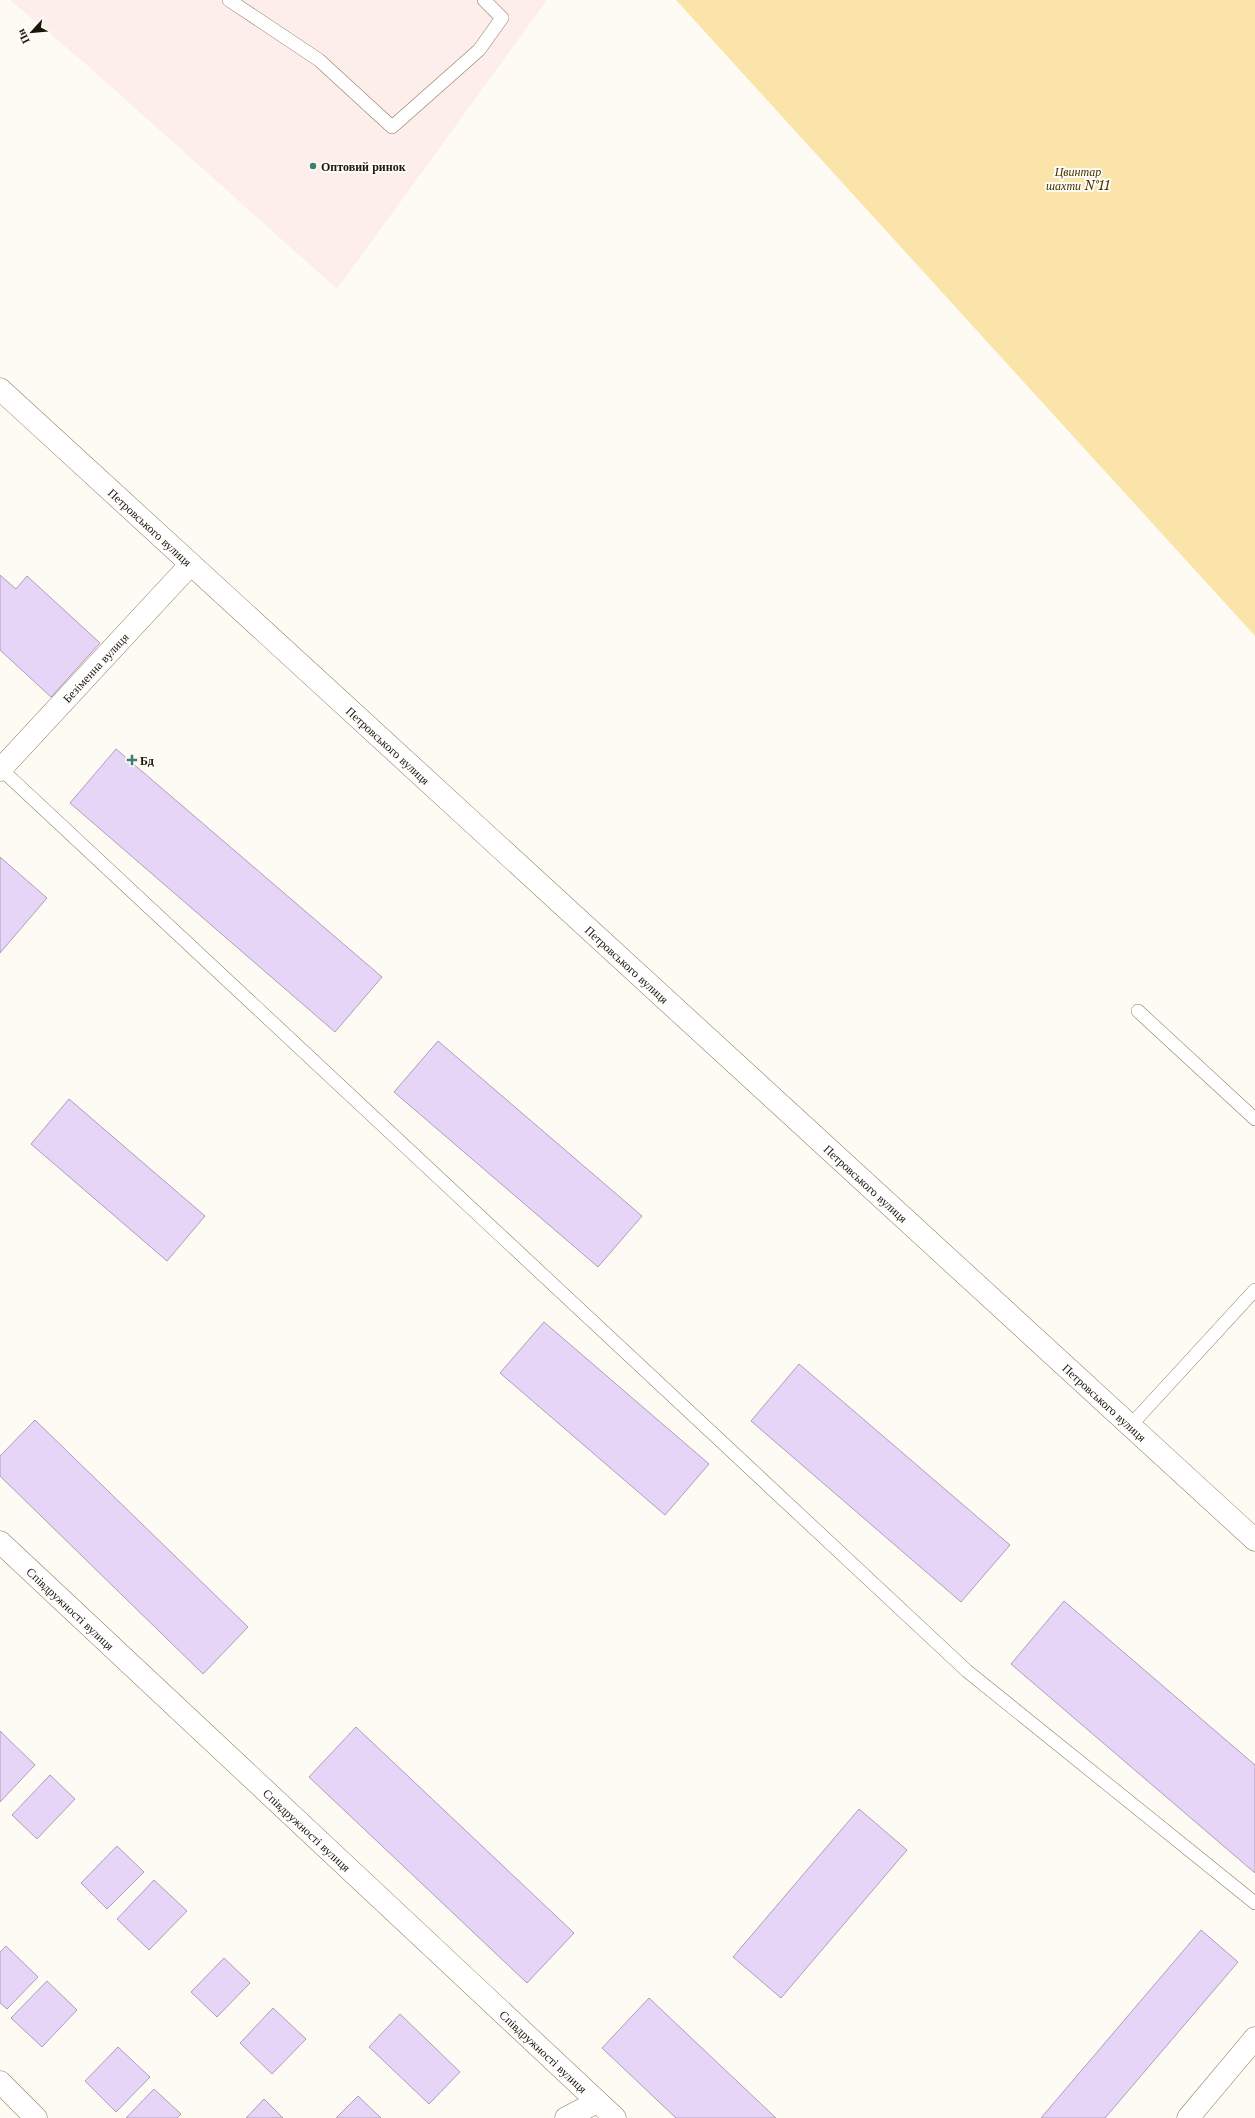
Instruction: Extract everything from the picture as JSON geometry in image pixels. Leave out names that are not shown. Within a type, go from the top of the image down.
[{"type":"main road","name":"Петровського вулиця","points":[[0,389],[190,565],[1255,1540]]},
{"type":"main road","name":"Безіменна вулиця","points":[[0,770],[190,565]]},
{"type":"main road","name":"Співдружності вулиця","points":[[0,1542],[614,2118]]},
{"type":"main road","points":[[1188,2118],[1255,2038]]},
{"type":"main road","points":[[0,2082],[36,2118]]},
{"type":"main road","points":[[566,2118],[597,2102]]},
{"type":"lane","points":[[229,0],[319,60],[392,127],[479,50],[502,18],[484,0]]},
{"type":"lane","points":[[0,770],[967,1671],[1255,1903]]},
{"type":"lane","points":[[1138,1011],[1255,1119]]},
{"type":"lane","points":[[1130,1426],[1255,1290]]},
{"type":"shaded area","name":"Оптовий ринок","points":[[10,0],[547,0],[337,289],[88,66]]},
{"type":"green space","name":"Цвинтар шахти №11","points":[[676,0],[1255,0],[1255,636]]},
{"type":"building","points":[[0,575],[16,589],[27,576],[100,643],[51,697],[0,650]]},
{"type":"building","points":[[116,749],[382,977],[335,1032],[70,803]]},
{"type":"building","points":[[0,857],[47,898],[0,953]]},
{"type":"building","points":[[438,1041],[642,1216],[598,1267],[394,1092]]},
{"type":"building","points":[[69,1099],[205,1216],[167,1261],[31,1144]]},
{"type":"building","points":[[544,1322],[709,1464],[665,1515],[500,1373]]},
{"type":"building","points":[[799,1364],[1010,1545],[961,1602],[751,1421]]},
{"type":"building","points":[[35,1420],[248,1627],[203,1674],[0,1476],[0,1456]]},
{"type":"building","points":[[1064,1601],[1255,1765],[1255,1873],[1011,1664]]},
{"type":"building","points":[[356,1727],[574,1933],[527,1983],[309,1777]]},
{"type":"building","points":[[0,1731],[35,1765],[0,1802]]},
{"type":"building","points":[[50,1775],[75,1799],[37,1839],[12,1815]]},
{"type":"building","points":[[859,1809],[907,1850],[781,1998],[733,1957]]},
{"type":"building","points":[[117,1846],[144,1872],[107,1909],[81,1883]]},
{"type":"building","points":[[154,1880],[187,1911],[149,1950],[117,1919]]},
{"type":"building","points":[[1201,1930],[1238,1962],[1105,2118],[1041,2118]]},
{"type":"building","points":[[6,1946],[38,1977],[7,2009],[0,2003],[0,1952]]},
{"type":"building","points":[[224,1958],[250,1983],[217,2017],[191,1992]]},
{"type":"building","points":[[47,1981],[77,2010],[42,2047],[11,2018]]},
{"type":"building","points":[[649,1998],[776,2118],[676,2118],[602,2048]]},
{"type":"building","points":[[273,2008],[306,2039],[272,2074],[240,2043]]},
{"type":"building","points":[[400,2014],[460,2072],[429,2104],[369,2047]]},
{"type":"building","points":[[118,2047],[150,2077],[116,2112],[85,2081]]},
{"type":"building","points":[[154,2089],[181,2114],[177,2118],[126,2118]]},
{"type":"building","points":[[358,2096],[381,2118],[336,2118]]},
{"type":"building","points":[[264,2099],[283,2118],[246,2118]]},
{"type":"place","name":"Оптовий ринок","points":[[313,166]]},
{"type":"place","name":"Бд","points":[[132,760]]}]
